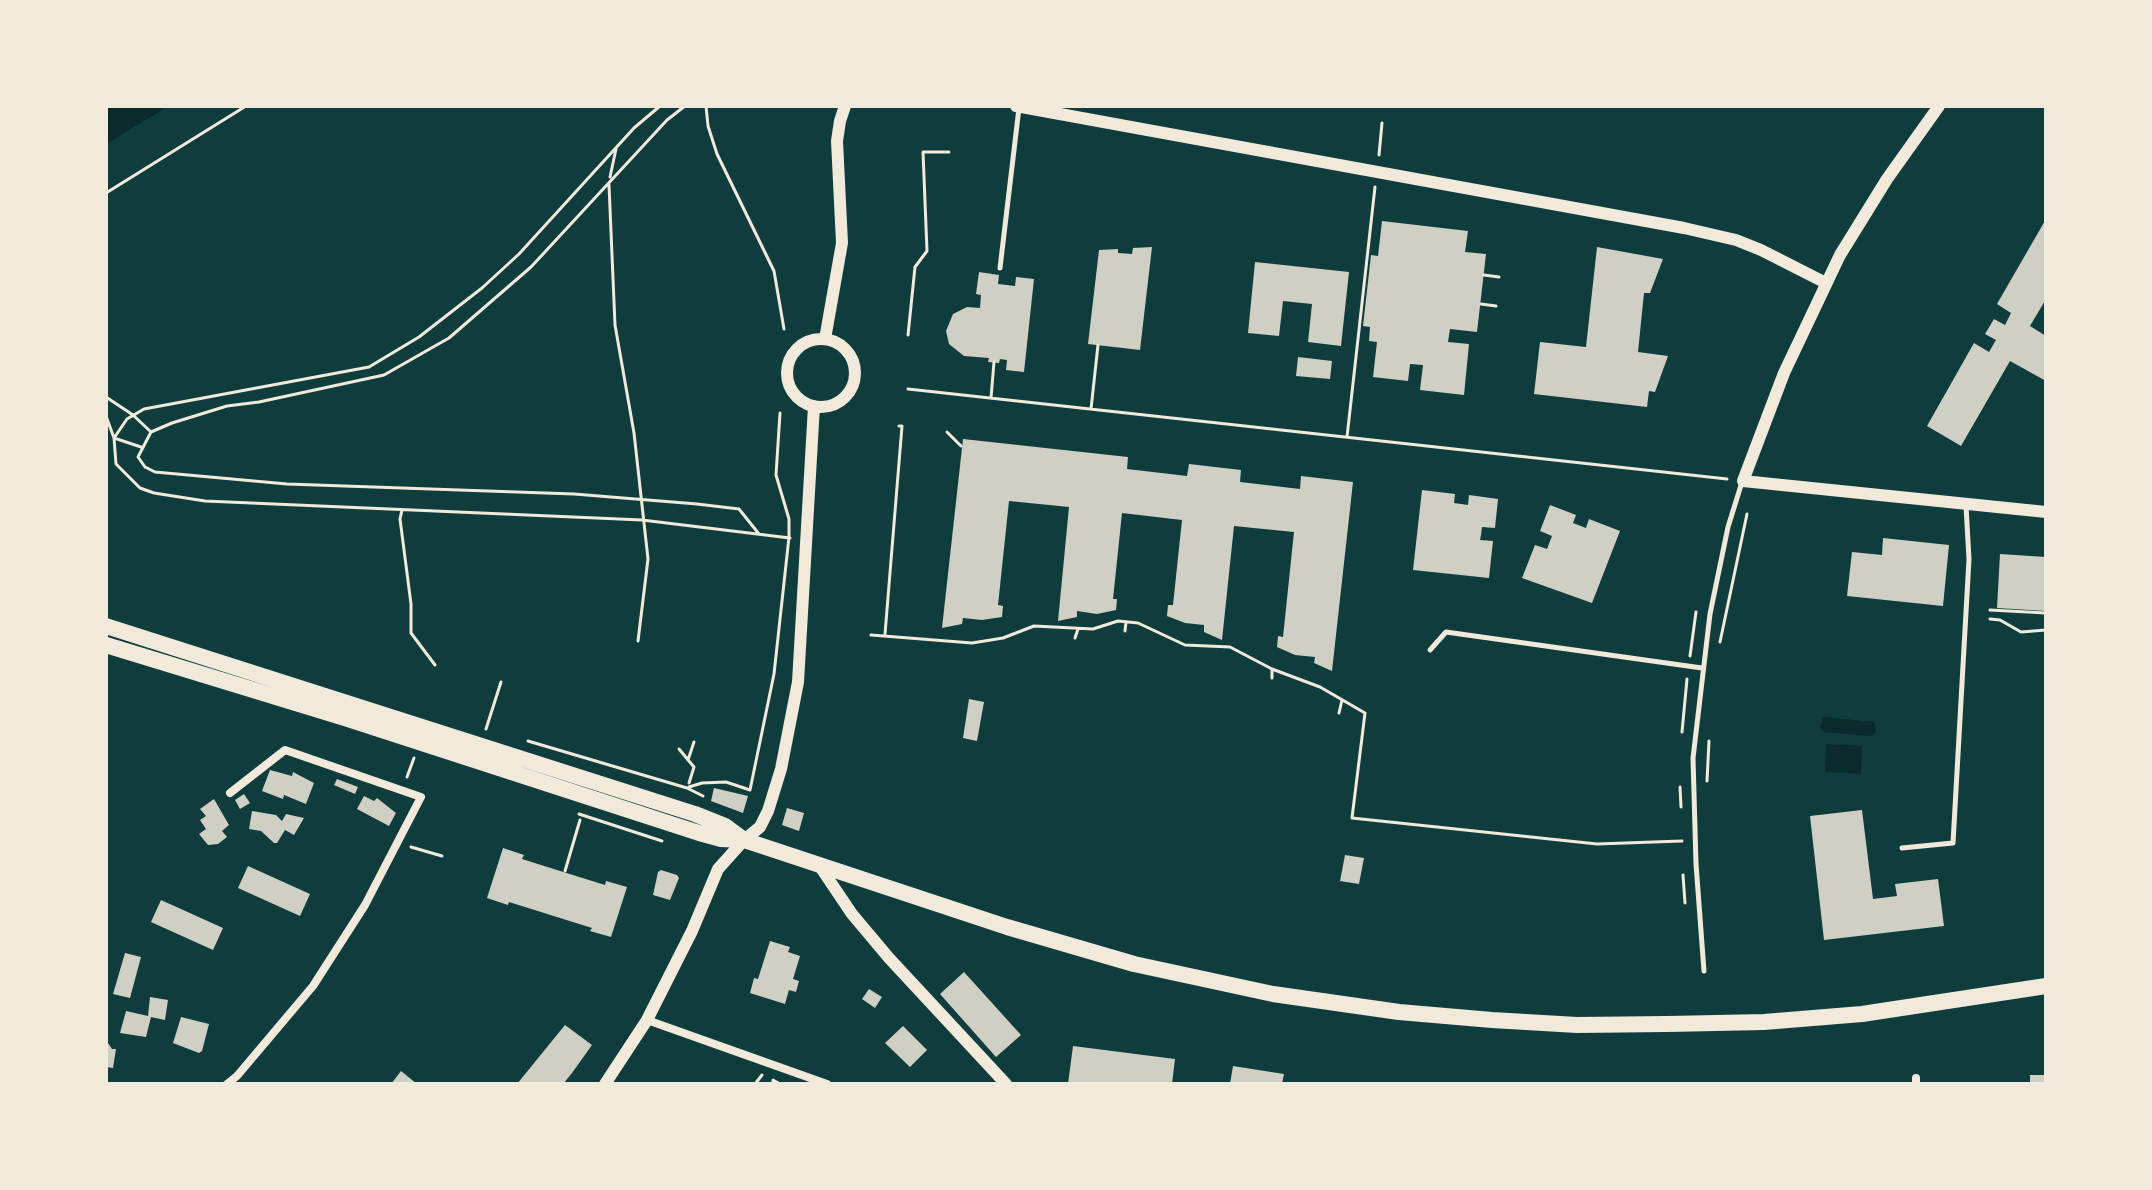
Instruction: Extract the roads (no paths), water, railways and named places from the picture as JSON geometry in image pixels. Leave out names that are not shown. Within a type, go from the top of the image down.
[{"type":"main road","points":[[106,626],[695,814],[725,826],[744,840]]},
{"type":"main road","points":[[106,645],[345,718],[699,833],[721,839],[744,840],[1007,927],[1134,964],[1273,994],[1399,1012],[1577,1025],[1764,1022],[1862,1014],[2046,986]]},
{"type":"street","points":[[825,339],[842,243],[837,141],[845,106]]},
{"type":"street","points":[[1018,106],[1684,228],[1736,240],[1826,283]]},
{"type":"street","points":[[1939,106],[1853,232],[1826,283],[1784,373],[1756,445],[1737,480],[2046,512]]},
{"type":"street","points":[[834,341],[848,352],[855,372],[854,382],[849,392],[835,404],[814,406],[797,396],[788,379],[789,361],[807,342],[834,341]]},
{"type":"street","points":[[605,1084],[647,1020],[692,931],[718,869],[765,819],[784,754],[798,682],[814,406]]},
{"type":"street","points":[[227,1084],[313,986],[365,905],[421,797],[285,750],[230,793]]},
{"type":"street","points":[[819,865],[852,914],[889,958],[1006,1084]]},
{"type":"street","points":[[647,1020],[827,1084]]},
{"type":"lane","points":[[1000,268],[1018,106]]},
{"type":"lane","points":[[1704,971],[1693,815],[1693,758],[1702,668],[1737,480]]},
{"type":"lane","points":[[1902,848],[1953,843],[1969,559],[1966,505]]},
{"type":"lane","points":[[1430,650],[1446,632],[1702,668]]},
{"type":"water","points":[[106,106],[169,106],[106,144]]},
{"type":"water","points":[[1824,717],[1874,722],[1876,732],[1871,736],[1823,732],[1820,727]]},
{"type":"water","points":[[1826,744],[1862,746],[1861,774],[1825,772]]}]
